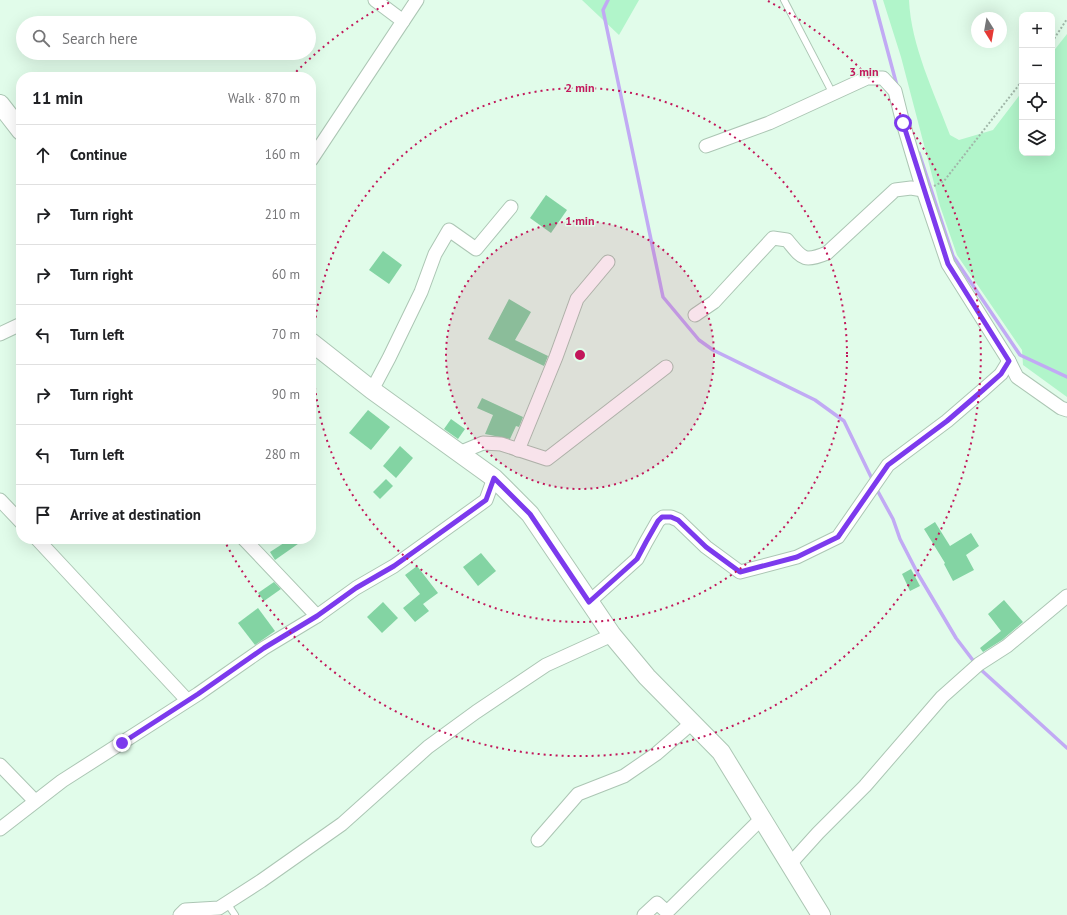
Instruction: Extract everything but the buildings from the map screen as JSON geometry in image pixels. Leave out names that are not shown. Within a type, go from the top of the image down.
[{"type":"main road","points":[[0,104],[16,125]]},
{"type":"main road","points":[[0,122],[16,136]]},
{"type":"main road","points":[[316,346],[372,390],[494,478],[530,514],[612,635],[647,676],[721,752],[821,915]]},
{"type":"street","points":[[375,0],[403,21]]},
{"type":"street","points":[[316,152],[417,0]]},
{"type":"street","points":[[706,146],[769,123],[867,78],[883,78],[895,91],[923,190],[948,264],[1009,361],[1017,377],[1061,408],[1067,410]]},
{"type":"street","points":[[695,315],[714,302],[773,238],[787,240],[800,255],[812,259],[827,253],[895,190],[912,188],[923,190]]},
{"type":"street","points":[[372,390],[421,292],[435,254],[449,230],[476,249],[511,207]]},
{"type":"street","points":[[518,450],[556,357],[577,299],[608,262]]},
{"type":"street","points":[[0,334],[16,326]]},
{"type":"street","points":[[589,602],[637,559],[652,531],[662,517],[671,517],[678,520],[706,547],[740,572],[797,557],[838,537],[888,465],[947,421],[1001,374],[1009,361]]},
{"type":"street","points":[[460,453],[483,443],[501,444],[547,459],[666,367]]},
{"type":"street","points":[[0,828],[62,781],[188,700],[264,648],[317,616],[356,588],[394,566],[486,500],[494,478]]},
{"type":"street","points":[[0,500],[16,517]]},
{"type":"street","points":[[42,544],[188,700]]},
{"type":"street","points":[[249,544],[317,616]]},
{"type":"street","points":[[790,864],[818,833],[865,786],[942,698],[979,664],[1007,646],[1067,596]]},
{"type":"street","points":[[180,915],[185,910],[219,908],[261,882],[342,824],[428,747],[476,712],[546,665],[612,635]]},
{"type":"street","points":[[538,840],[578,794],[624,776],[656,754],[693,722]]},
{"type":"street","points":[[0,766],[35,801]]},
{"type":"street","points":[[644,915],[657,903],[667,912],[762,818]]},
{"type":"lane","points":[[784,0],[833,94]]},
{"type":"lane","points":[[227,902],[234,915]]},
{"type":"path","points":[[1055,37],[1067,19]]},
{"type":"path","points":[[923,190],[944,181],[1020,84]]},
{"type":"green space","points":[[582,0],[639,0],[619,35]]},
{"type":"green space","points":[[883,0],[909,0],[914,34],[924,69],[950,135],[959,140],[993,130],[1019,96],[1019,156],[1055,156],[1055,49],[1067,34],[1067,397],[1023,365],[1022,350],[957,255],[940,206],[901,57]]},
{"type":"waterway","points":[[608,0],[603,10],[663,297],[699,340],[713,350],[815,400],[844,421],[873,481]]},
{"type":"waterway","points":[[874,0],[897,86]]},
{"type":"waterway","points":[[919,153],[953,256],[1020,355],[1067,377]]},
{"type":"waterway","points":[[876,488],[893,519],[900,539],[918,574],[956,638],[975,663]]},
{"type":"waterway","points":[[979,668],[1067,748]]},
{"type":"route","points":[[122,743],[198,694],[264,648],[317,616],[356,588],[394,566],[486,500],[494,478],[530,514],[589,602],[637,559],[658,521],[662,517],[671,517],[678,520],[706,547],[740,572],[797,557],[838,537],[888,465],[947,421],[1001,374],[1009,361],[948,264],[923,190],[903,123]]}]
